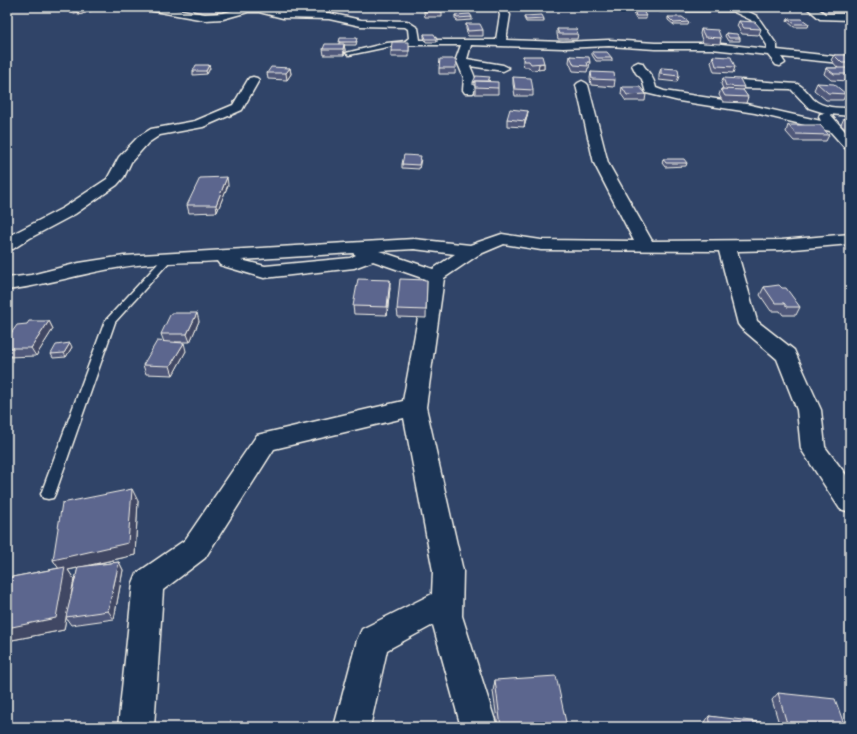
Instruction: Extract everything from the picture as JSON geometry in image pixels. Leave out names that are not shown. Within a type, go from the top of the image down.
[{"type":"street","points":[[148,7],[206,17],[223,16],[248,8],[259,9],[283,16],[335,16],[353,22],[407,24],[413,28],[413,36],[415,39],[408,43]]},
{"type":"street","points":[[302,7],[308,16]]},
{"type":"street","points":[[501,7],[505,15],[501,43]]},
{"type":"street","points":[[655,7],[731,7],[754,18],[772,46],[772,53],[813,105],[850,145]]},
{"type":"street","points":[[798,7],[812,9],[822,16],[850,17]]},
{"type":"street","points":[[390,14],[399,24]]},
{"type":"street","points":[[467,42],[461,59],[470,78],[469,90]]},
{"type":"street","points":[[408,43],[467,42],[563,45],[609,43],[659,46],[712,46],[850,61]]},
{"type":"street","points":[[659,46],[636,64],[638,65],[640,71],[648,78],[650,90],[665,96],[708,101],[753,109],[834,128]]},
{"type":"street","points":[[463,62],[503,68]]},
{"type":"street","points":[[638,65],[654,70]]},
{"type":"street","points":[[7,245],[24,234],[69,211],[112,182],[124,160],[143,140],[156,132],[198,124],[238,107],[253,80]]},
{"type":"street","points":[[741,84],[783,85],[800,88]]},
{"type":"street","points":[[582,85],[601,163],[646,246]]},
{"type":"street","points":[[813,105],[837,112],[850,112]]},
{"type":"street","points":[[479,727],[446,616],[448,571],[414,407],[435,276],[472,251],[502,239],[542,244],[727,246],[782,245],[850,239]]},
{"type":"street","points":[[7,284],[31,281],[79,269],[124,261],[414,244],[472,251]]},
{"type":"street","points":[[727,246],[748,324],[786,355],[809,410],[813,449],[850,501]]},
{"type":"street","points":[[350,248],[435,276]]},
{"type":"street","points":[[210,256],[264,272],[354,263],[371,254]]},
{"type":"street","points":[[136,727],[148,583],[196,549],[266,442],[414,407]]},
{"type":"street","points":[[352,727],[372,640],[447,602]]},
{"type":"lane","points":[[369,43],[387,45]]},
{"type":"lane","points":[[349,53],[387,45],[408,43]]},
{"type":"lane","points":[[48,494],[110,322],[167,259]]},
{"type":"building","points":[[81,7],[93,7],[78,12],[69,11]]},
{"type":"building","points":[[424,7],[440,7],[442,12],[425,12]]},
{"type":"building","points":[[467,7],[468,8],[454,8]]},
{"type":"building","points":[[634,10],[643,11],[646,16],[636,16]]},
{"type":"building","points":[[470,14],[472,17],[457,18],[455,15]]},
{"type":"building","points":[[542,15],[544,19],[526,20],[524,16]]},
{"type":"building","points":[[668,17],[682,17],[689,22],[674,23]]},
{"type":"building","points":[[788,19],[802,19],[809,24],[795,24]]},
{"type":"building","points":[[739,21],[755,22],[761,29],[744,28]]},
{"type":"building","points":[[466,24],[480,24],[483,30],[468,31]]},
{"type":"building","points":[[557,29],[576,29],[578,34],[559,34]]},
{"type":"building","points":[[701,29],[718,30],[721,38],[705,37]]},
{"type":"building","points":[[726,33],[737,34],[740,38],[729,38]]},
{"type":"building","points":[[424,34],[434,34],[437,39],[426,39]]},
{"type":"building","points":[[340,38],[357,38],[356,42],[339,42]]},
{"type":"building","points":[[392,42],[409,42],[409,51],[391,51]]},
{"type":"building","points":[[325,44],[344,44],[343,49],[323,49]]},
{"type":"building","points":[[592,52],[607,52],[612,58],[597,58]]},
{"type":"building","points":[[834,55],[850,55],[850,63],[842,63]]},
{"type":"building","points":[[523,56],[542,56],[544,63],[531,64],[529,61],[524,61]]},
{"type":"building","points":[[570,56],[589,57],[590,62],[587,62],[588,66],[574,65]]},
{"type":"building","points":[[713,56],[731,57],[735,67],[716,66]]},
{"type":"building","points":[[440,59],[456,59],[456,68],[439,68]]},
{"type":"building","points":[[196,65],[209,65],[206,71],[193,71]]},
{"type":"building","points":[[271,67],[290,68],[286,73],[267,73]]},
{"type":"building","points":[[661,68],[678,69],[679,76],[661,74]]},
{"type":"building","points":[[826,68],[850,68],[850,74],[834,74]]},
{"type":"building","points":[[591,72],[614,73],[615,80],[592,79]]},
{"type":"building","points":[[476,76],[490,77],[488,81],[473,82]]},
{"type":"building","points":[[513,77],[531,78],[533,90],[515,89]]},
{"type":"building","points":[[723,78],[740,79],[744,87],[726,86]]},
{"type":"building","points":[[475,81],[498,82],[498,88],[475,87]]},
{"type":"building","points":[[817,83],[834,84],[846,94],[828,93]]},
{"type":"building","points":[[622,87],[640,87],[646,94],[627,95]]},
{"type":"building","points":[[721,89],[743,90],[748,97],[725,96]]},
{"type":"building","points":[[510,109],[528,111],[525,121],[507,119]]},
{"type":"building","points":[[844,118],[850,118],[850,123]]},
{"type":"building","points":[[788,125],[820,125],[829,135],[796,134]]},
{"type":"building","points":[[404,155],[421,156],[419,165],[402,164]]},
{"type":"building","points":[[663,159],[684,159],[687,163],[666,163]]},
{"type":"building","points":[[227,177],[216,205],[187,205],[200,178]]},
{"type":"building","points":[[358,279],[390,280],[387,307],[353,306]]},
{"type":"building","points":[[400,279],[427,280],[426,310],[397,309]]},
{"type":"building","points":[[779,285],[782,288],[786,288],[800,307],[787,307],[784,303],[775,303],[764,287]]},
{"type":"building","points":[[171,313],[197,313],[187,334],[161,334]]},
{"type":"building","points":[[29,321],[49,321],[31,348],[7,348],[7,339],[17,325],[27,324]]},
{"type":"building","points":[[157,341],[184,343],[170,366],[143,365]]},
{"type":"building","points":[[70,343],[64,353],[51,354],[56,345]]},
{"type":"building","points":[[132,489],[128,543],[53,560],[62,503]]},
{"type":"building","points":[[119,562],[108,611],[66,617],[78,567]]},
{"type":"building","points":[[65,567],[56,618],[7,628],[7,578]]},
{"type":"building","points":[[556,676],[567,727],[501,727],[495,680]]},
{"type":"building","points":[[778,693],[835,699],[845,727],[788,727]]},
{"type":"building","points":[[709,716],[776,724],[776,727],[711,727]]}]
